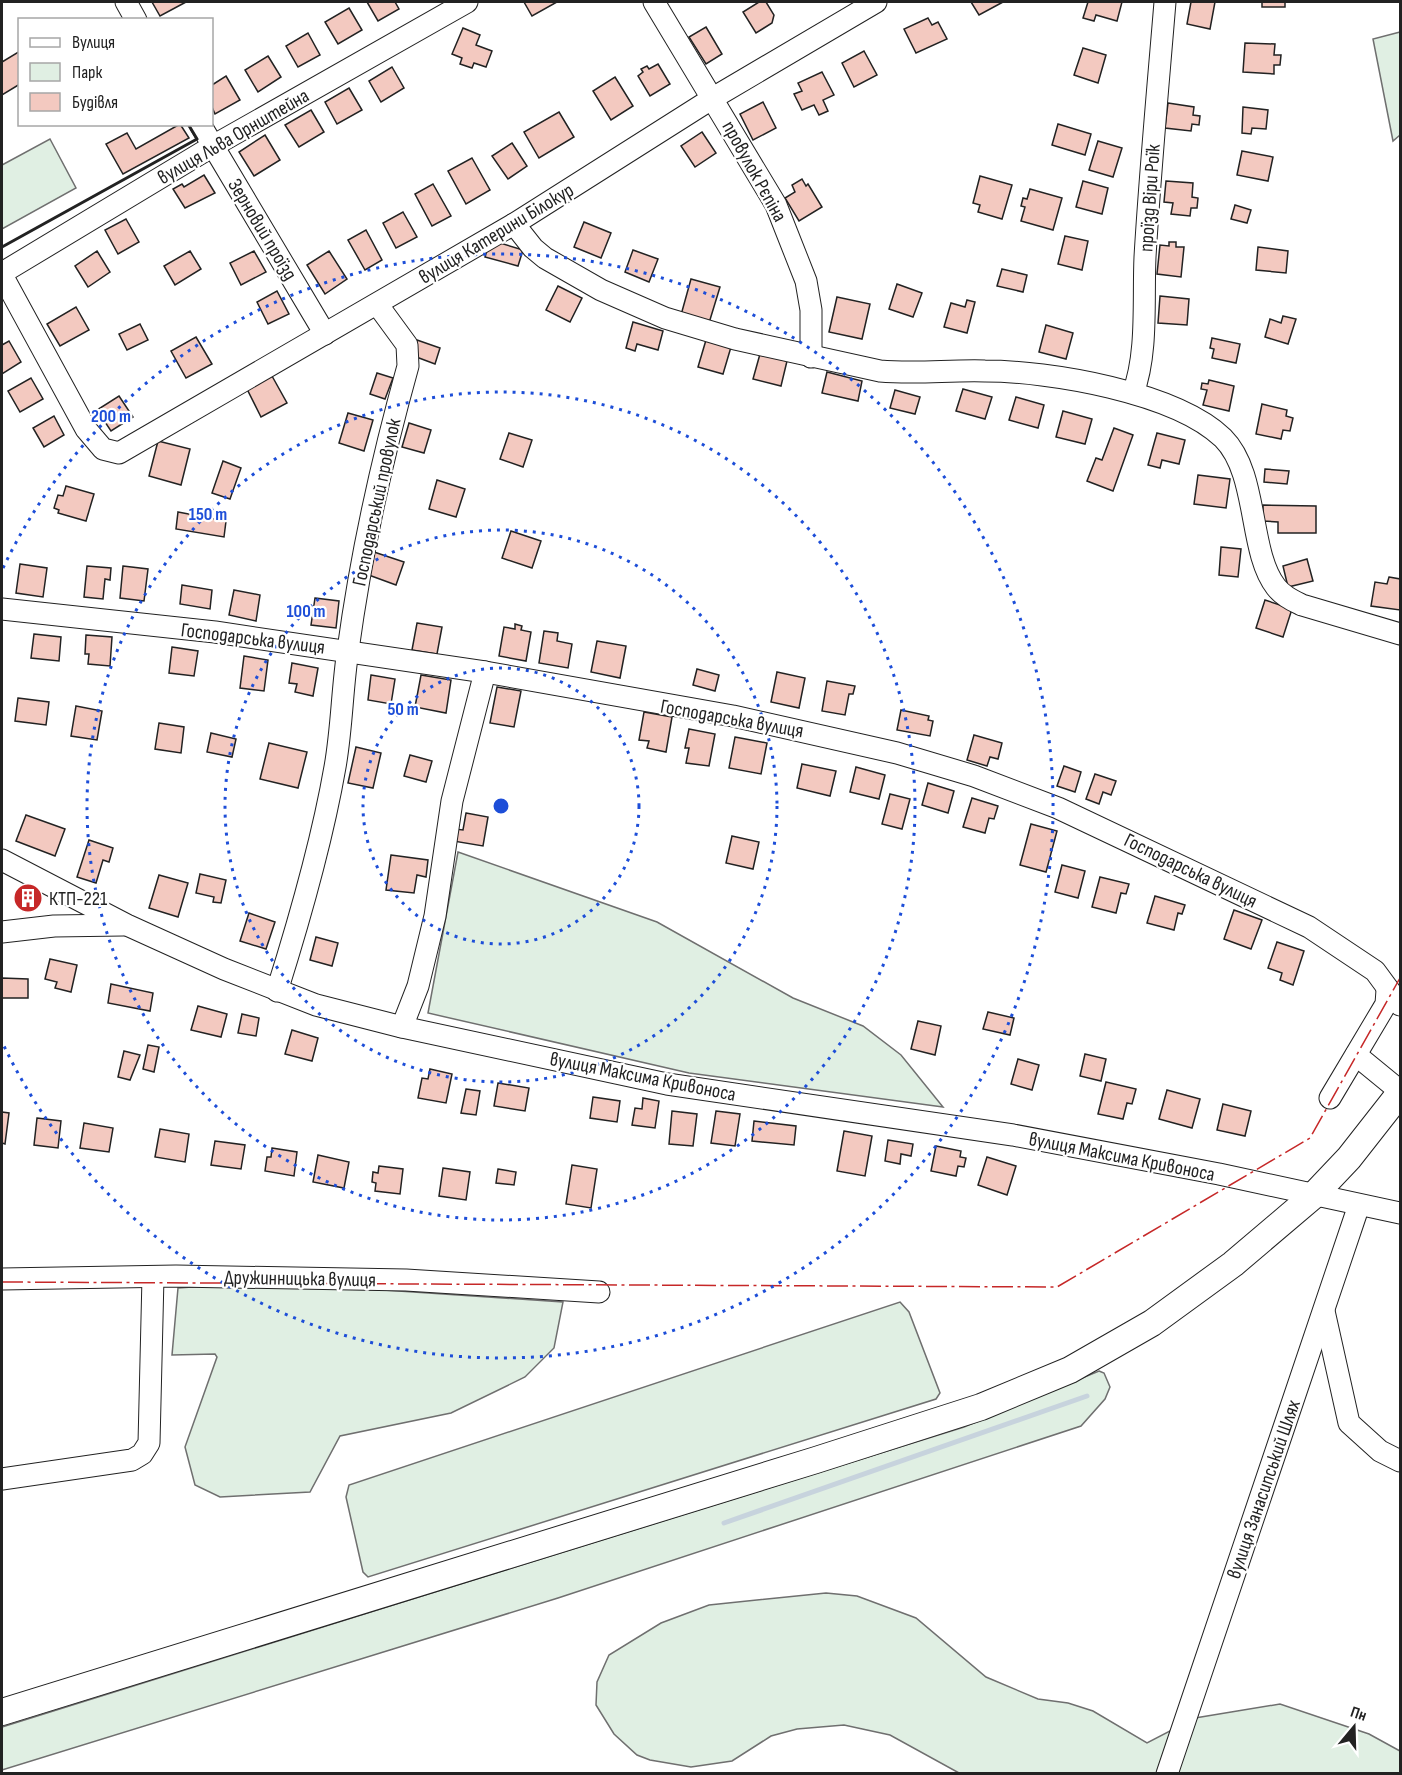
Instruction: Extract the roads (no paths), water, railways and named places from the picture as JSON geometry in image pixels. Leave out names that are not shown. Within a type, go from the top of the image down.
[{"type":"main road","points":[[2,1712],[816,1460],[981,1407],[1070,1370],[1152,1323],[1233,1264],[1313,1196],[1349,1158],[1401,1092]]},
{"type":"street","points":[[126,2],[135,18]]},
{"type":"street","name":"вулиця Льва Орнштейна","points":[[2,274],[213,146],[467,2]]},
{"type":"street","name":"провулок Рєпіна","points":[[654,2],[760,176],[792,243],[806,281],[811,310],[811,357]]},
{"type":"street","name":"вулиця Катерини Білокур","points":[[2,274],[86,429],[94,440],[110,453],[119,453],[514,224],[713,98],[876,2]]},
{"type":"street","name":"проїзд Віри Роїк","points":[[1133,393],[1141,364],[1149,191],[1164,2]]},
{"type":"street","name":"Зерновий проїзд","points":[[201,126],[325,334]]},
{"type":"street","points":[[514,224],[533,248],[545,258],[601,290],[694,328],[811,357],[880,371],[905,373],[987,370],[1030,374],[1133,393],[1181,412],[1224,439],[1234,454],[1245,479],[1266,566],[1275,587],[1287,598],[1377,629],[1401,634]]},
{"type":"street","name":"Господарський провулок","points":[[277,991],[328,804],[336,766],[348,650],[377,488],[408,366],[407,345],[377,304]]},
{"type":"street","name":"Господарська вулиця","points":[[2,609],[215,632],[485,672],[820,734],[974,776],[1116,834],[1309,927],[1375,971],[1394,997]]},
{"type":"street","points":[[402,1027],[418,986],[435,916],[452,801],[485,672]]},
{"type":"street","name":"вулиця Максима Кривоноса","points":[[2,860],[127,925],[277,991],[316,1005],[402,1027],[667,1084],[1013,1135],[1219,1174],[1313,1196],[1401,1213]]},
{"type":"street","points":[[2,933],[54,926],[127,925]]},
{"type":"street","points":[[1330,1098],[1386,1004],[1394,997]]},
{"type":"street","points":[[1356,1054],[1401,1092]]},
{"type":"street","name":"вулиця Занасипський Шлях","points":[[1167,1773],[1359,1205]]},
{"type":"street","points":[[2,1479],[132,1460],[142,1454],[149,1443],[153,1277]]},
{"type":"street","name":"Дружинницька вулиця","points":[[2,1280],[153,1277],[406,1280],[599,1292]]},
{"type":"street","points":[[1323,1311],[1349,1424],[1380,1451],[1401,1461]]},
{"type":"waterway","points":[[724,1523],[1087,1396]]},
{"type":"place","name":"КТП-221","points":[[28,898]]}]
